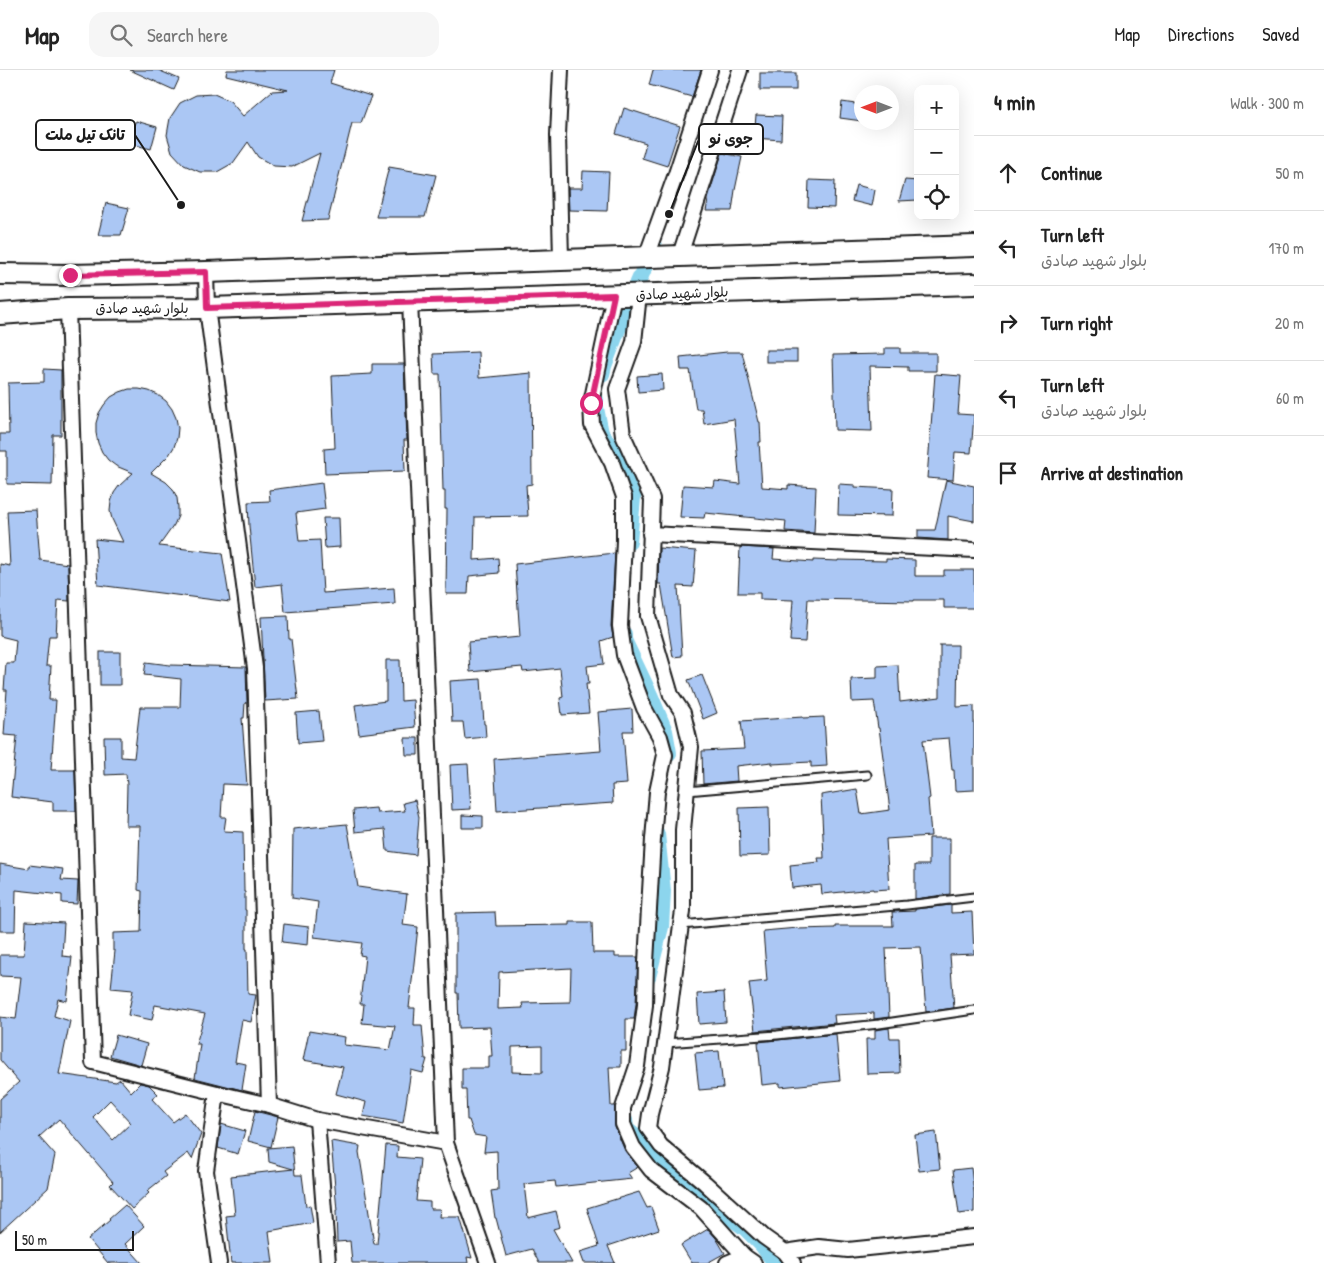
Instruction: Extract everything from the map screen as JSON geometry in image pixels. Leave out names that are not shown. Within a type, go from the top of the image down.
[{"type":"main road","points":[[0,274],[70,275],[206,272],[974,246]]},
{"type":"main road","name":"بلوار شهید صادق","points":[[0,314],[68,309],[207,308],[974,284]]},
{"type":"street","points":[[561,70],[558,135],[561,259]]},
{"type":"street","points":[[646,256],[676,174],[710,70]]},
{"type":"street","points":[[680,256],[740,70]]},
{"type":"street","points":[[206,272],[207,308],[255,668],[269,1105]]},
{"type":"street","points":[[639,294],[634,342],[617,389],[623,435],[652,500],[648,616],[671,694],[683,713],[691,747],[684,830],[683,911],[662,1067],[648,1128],[661,1146],[706,1183],[789,1258],[819,1247],[848,1250],[974,1237]]},
{"type":"street","points":[[614,295],[591,403],[592,425],[612,462],[624,497],[620,626],[624,655],[644,708],[660,737],[665,755],[657,792],[653,839],[645,1005],[637,1066],[623,1108],[623,1124],[633,1147],[651,1170],[701,1208],[749,1259]]},
{"type":"street","points":[[410,301],[446,1143],[488,1263]]},
{"type":"street","points":[[68,309],[93,1062],[269,1105],[317,1120],[446,1143]]},
{"type":"street","points":[[650,534],[974,550]]},
{"type":"street","points":[[217,1093],[206,1171],[219,1263]]},
{"type":"street","points":[[317,1120],[328,1263]]},
{"type":"street","points":[[727,1263],[749,1259]]},
{"type":"lane","points":[[687,791],[867,775]]},
{"type":"lane","points":[[681,925],[907,905],[974,897]]},
{"type":"lane","points":[[665,1043],[777,1035],[879,1024],[974,1010]]},
{"type":"building","points":[[130,70],[158,70],[179,79],[174,90]]},
{"type":"building","points":[[227,70],[334,70],[330,83],[371,96],[361,123],[352,123],[328,220],[302,221],[320,153],[292,167],[274,166],[258,157],[248,142],[233,163],[217,172],[200,172],[184,165],[172,152],[167,135],[170,118],[180,103],[196,95],[214,94],[230,101],[243,116],[272,91],[288,90],[226,75]]},
{"type":"building","points":[[653,70],[701,70],[692,97],[649,85]]},
{"type":"building","points":[[760,73],[796,73],[796,90],[760,90]]},
{"type":"building","points":[[842,102],[854,104],[854,120],[840,118]]},
{"type":"building","points":[[624,108],[680,126],[667,166],[642,158],[646,143],[616,134]]},
{"type":"building","points":[[756,115],[782,116],[781,140],[754,138]]},
{"type":"building","points":[[136,121],[157,127],[151,149],[124,142]]},
{"type":"building","points":[[722,153],[742,157],[732,211],[706,211],[709,195]]},
{"type":"building","points":[[389,167],[436,175],[425,217],[376,217]]},
{"type":"building","points":[[583,171],[609,172],[607,211],[569,210],[568,188],[582,188]]},
{"type":"building","points":[[809,180],[835,181],[834,208],[808,207]]},
{"type":"building","points":[[905,180],[914,181],[914,200],[899,201]]},
{"type":"building","points":[[856,185],[875,190],[872,206],[852,201]]},
{"type":"building","points":[[106,203],[129,208],[121,235],[98,235]]},
{"type":"building","points":[[885,348],[900,348],[900,353],[936,353],[936,371],[908,371],[908,367],[870,366],[872,431],[835,430],[833,355],[885,354]]},
{"type":"building","points":[[766,350],[797,350],[797,362],[766,362]]},
{"type":"building","points":[[478,352],[479,378],[531,373],[532,484],[526,485],[528,516],[475,517],[474,560],[498,558],[499,573],[469,576],[468,594],[446,594],[447,509],[445,509],[445,491],[443,491],[440,374],[434,374],[433,354]]},
{"type":"building","points":[[742,352],[760,422],[761,442],[759,442],[762,487],[788,489],[788,485],[816,487],[814,533],[785,531],[786,521],[705,513],[704,518],[680,517],[683,485],[714,487],[715,481],[740,484],[734,419],[704,424],[702,409],[696,409],[690,370],[681,370],[680,357]]},
{"type":"building","points":[[372,364],[404,364],[407,440],[404,440],[405,471],[325,474],[324,449],[335,448],[332,376],[372,374]]},
{"type":"building","points":[[44,369],[61,370],[61,435],[53,435],[52,485],[7,484],[7,451],[0,451],[0,434],[9,434],[8,383],[44,382]]},
{"type":"building","points":[[662,374],[663,390],[638,392],[637,376]]},
{"type":"building","points":[[935,374],[961,376],[958,414],[974,415],[971,453],[955,452],[953,480],[927,478]]},
{"type":"building","points":[[129,389],[149,391],[166,401],[176,418],[178,428],[174,447],[169,455],[151,473],[166,482],[173,489],[178,507],[178,516],[174,525],[159,546],[222,553],[230,602],[98,585],[95,539],[123,542],[112,519],[110,511],[111,502],[119,486],[133,473],[116,466],[102,452],[98,443],[96,423],[99,413],[111,397]]},
{"type":"building","points":[[946,480],[974,486],[974,521],[948,516],[948,540],[918,538],[918,530],[935,530]]},
{"type":"building","points":[[322,483],[325,509],[296,513],[299,541],[320,540],[323,593],[394,588],[395,604],[285,612],[282,584],[255,587],[248,502],[270,501],[269,490]]},
{"type":"building","points":[[839,484],[855,485],[855,487],[893,489],[892,516],[838,515]]},
{"type":"building","points":[[36,510],[40,560],[68,564],[69,601],[58,600],[56,636],[49,636],[46,666],[51,666],[49,700],[56,700],[51,770],[75,770],[76,811],[53,811],[53,802],[11,797],[17,736],[4,735],[7,690],[4,690],[6,663],[14,663],[16,640],[0,636],[0,564],[10,566],[7,511]]},
{"type":"building","points":[[323,518],[339,518],[340,547],[325,548]]},
{"type":"building","points":[[740,547],[774,549],[773,559],[813,562],[813,560],[915,560],[915,576],[944,576],[944,570],[974,570],[974,608],[944,608],[944,600],[808,599],[805,642],[790,641],[793,600],[760,599],[760,593],[738,593]]},
{"type":"building","points":[[659,548],[696,551],[693,587],[678,586],[682,656],[673,657],[661,584],[658,584]]},
{"type":"building","points":[[615,553],[611,626],[613,637],[601,641],[604,664],[587,666],[589,684],[586,684],[589,713],[562,715],[560,698],[563,697],[560,668],[523,672],[522,667],[470,672],[468,642],[520,637],[515,564]]},
{"type":"building","points":[[288,616],[289,639],[291,639],[298,699],[265,701],[261,617]]},
{"type":"building","points":[[940,645],[958,645],[957,707],[974,706],[974,790],[955,791],[949,738],[923,740],[930,798],[928,799],[931,836],[886,839],[889,889],[822,894],[821,885],[792,888],[790,865],[819,862],[818,858],[824,858],[821,795],[857,789],[861,814],[890,810],[874,701],[852,702],[851,679],[877,678],[877,666],[898,665],[900,702],[940,697]]},
{"type":"building","points":[[100,652],[120,652],[120,685],[100,685]]},
{"type":"building","points":[[386,660],[400,660],[401,701],[413,700],[415,727],[359,734],[355,705],[386,701]]},
{"type":"building","points":[[146,662],[170,665],[246,667],[247,703],[245,703],[244,718],[242,718],[247,785],[223,784],[221,817],[226,817],[224,831],[243,832],[248,994],[256,995],[251,1022],[242,1020],[235,1062],[246,1064],[242,1090],[195,1078],[200,1044],[196,1044],[205,1014],[155,1005],[152,1020],[128,1015],[133,990],[111,988],[115,951],[113,951],[113,933],[141,932],[142,891],[138,890],[140,826],[126,826],[126,774],[105,775],[104,737],[121,737],[121,757],[134,758],[140,707],[180,707],[181,679],[144,675]]},
{"type":"building","points":[[702,675],[717,713],[703,719],[688,680]]},
{"type":"building","points":[[481,679],[486,737],[465,739],[463,722],[452,722],[450,681]]},
{"type":"building","points":[[632,709],[633,731],[623,731],[627,784],[612,785],[613,803],[497,811],[494,759],[601,751],[598,712]]},
{"type":"building","points":[[319,711],[322,741],[298,743],[296,713]]},
{"type":"building","points":[[824,717],[827,766],[811,767],[811,762],[772,764],[772,762],[736,766],[737,781],[703,784],[702,751],[744,749],[741,721]]},
{"type":"building","points":[[405,738],[418,738],[418,755],[406,755]]},
{"type":"building","points":[[468,764],[471,809],[452,810],[450,765]]},
{"type":"building","points":[[415,800],[419,817],[416,855],[387,851],[385,829],[355,832],[353,810],[376,808],[377,813],[405,811],[403,803]]},
{"type":"building","points":[[769,807],[770,855],[740,856],[739,808]]},
{"type":"building","points":[[462,815],[483,816],[483,828],[462,828]]},
{"type":"building","points":[[347,824],[358,887],[407,894],[403,925],[418,927],[409,1008],[415,1008],[414,1025],[422,1025],[425,1059],[427,1059],[423,1073],[411,1070],[403,1123],[363,1116],[366,1102],[336,1094],[343,1067],[303,1060],[309,1031],[345,1037],[344,1045],[390,1050],[395,1026],[362,1023],[364,1004],[360,1004],[365,956],[360,955],[362,943],[314,937],[318,902],[292,898],[293,829]]},
{"type":"building","points":[[929,838],[950,838],[950,894],[915,899],[915,865],[929,865]]},
{"type":"building","points":[[0,864],[29,869],[29,865],[63,869],[61,880],[78,881],[77,904],[62,903],[62,895],[16,890],[15,931],[0,931]]},
{"type":"building","points":[[951,905],[951,913],[972,912],[974,954],[950,955],[954,1008],[926,1012],[921,947],[886,948],[889,1017],[874,1019],[874,1013],[834,1015],[835,1023],[755,1031],[749,983],[767,981],[763,931],[798,928],[835,928],[835,926],[893,926],[892,912],[915,911],[915,909]]},
{"type":"building","points":[[495,912],[496,926],[570,925],[570,922],[592,922],[593,953],[615,953],[615,957],[638,957],[634,1019],[626,1019],[626,1051],[621,1051],[621,1067],[609,1067],[611,1106],[615,1106],[615,1127],[625,1151],[638,1167],[628,1173],[632,1179],[556,1187],[555,1181],[524,1184],[528,1218],[556,1211],[560,1227],[553,1229],[572,1263],[539,1263],[532,1249],[506,1256],[495,1218],[491,1191],[498,1190],[497,1151],[484,1152],[486,1137],[474,1135],[469,1120],[467,1120],[466,1090],[462,1090],[462,1068],[489,1068],[489,1056],[492,1056],[490,1027],[459,1028],[458,993],[456,993],[456,913]],"holes":[[[571,968],[570,1002],[522,1003],[523,1008],[498,1009],[499,972]],[[542,1046],[542,1073],[512,1072],[512,1047]]]},
{"type":"building","points":[[26,921],[64,923],[62,956],[72,957],[67,1001],[58,999],[54,1016],[70,1021],[59,1074],[116,1082],[120,1079],[131,1092],[140,1083],[149,1085],[158,1094],[152,1099],[173,1122],[185,1113],[201,1134],[192,1159],[188,1153],[163,1172],[166,1176],[147,1191],[149,1193],[132,1209],[110,1185],[113,1182],[59,1119],[39,1137],[55,1155],[48,1188],[0,1232],[0,1099],[19,1082],[0,1060],[0,1017],[16,1019],[21,977],[0,976],[0,955],[24,955]],"holes":[[[110,1100],[131,1123],[113,1140],[93,1117]]]},
{"type":"building","points":[[284,924],[309,927],[308,945],[282,942]]},
{"type":"building","points":[[724,992],[726,1022],[699,1024],[697,994]]},
{"type":"building","points":[[889,1028],[890,1038],[899,1038],[900,1073],[867,1074],[866,1039],[875,1039],[875,1030]]},
{"type":"building","points":[[836,1034],[840,1081],[780,1087],[780,1083],[762,1085],[758,1042]]},
{"type":"building","points":[[116,1035],[147,1044],[141,1065],[110,1056]]},
{"type":"building","points":[[719,1051],[723,1088],[699,1090],[695,1053]]},
{"type":"building","points":[[255,1111],[278,1117],[271,1147],[248,1141]]},
{"type":"building","points":[[221,1124],[245,1131],[238,1154],[218,1148]]},
{"type":"building","points":[[936,1132],[940,1169],[919,1171],[915,1135]]},
{"type":"building","points":[[331,1141],[360,1146],[359,1152],[374,1244],[377,1244],[386,1145],[398,1146],[397,1157],[420,1159],[416,1201],[430,1202],[430,1209],[440,1209],[439,1217],[460,1217],[472,1258],[467,1257],[468,1263],[352,1263],[350,1241],[337,1242],[337,1211]]},
{"type":"building","points":[[292,1146],[295,1175],[302,1175],[306,1206],[310,1205],[313,1223],[269,1231],[273,1263],[231,1263],[226,1216],[235,1215],[231,1176],[293,1169],[269,1162],[268,1148]]},
{"type":"building","points":[[971,1168],[974,1212],[959,1214],[953,1170]]},
{"type":"building","points":[[639,1192],[647,1208],[651,1207],[659,1229],[608,1246],[615,1263],[584,1263],[580,1252],[599,1246],[587,1208]]},
{"type":"building","points":[[125,1205],[144,1226],[125,1244],[142,1263],[108,1263],[88,1239]]},
{"type":"building","points":[[708,1229],[725,1253],[707,1263],[692,1263],[681,1245]]},
{"type":"waterway","points":[[602,374],[622,319],[654,246]]},
{"type":"waterway","points":[[596,400],[601,433],[611,447],[633,498],[629,542]]},
{"type":"waterway","points":[[624,634],[624,640],[665,731],[669,753]]},
{"type":"waterway","points":[[648,977],[661,927],[663,891],[657,834]]},
{"type":"waterway","points":[[625,1120],[626,1129],[707,1200],[745,1228],[762,1245],[775,1263]]},
{"type":"place","name":"تانک تیل ملت","points":[[181,205]]},
{"type":"place","name":"جوی نو","points":[[669,214]]},
{"type":"route","points":[[70,275],[206,272],[207,308],[614,295],[591,403]]}]
